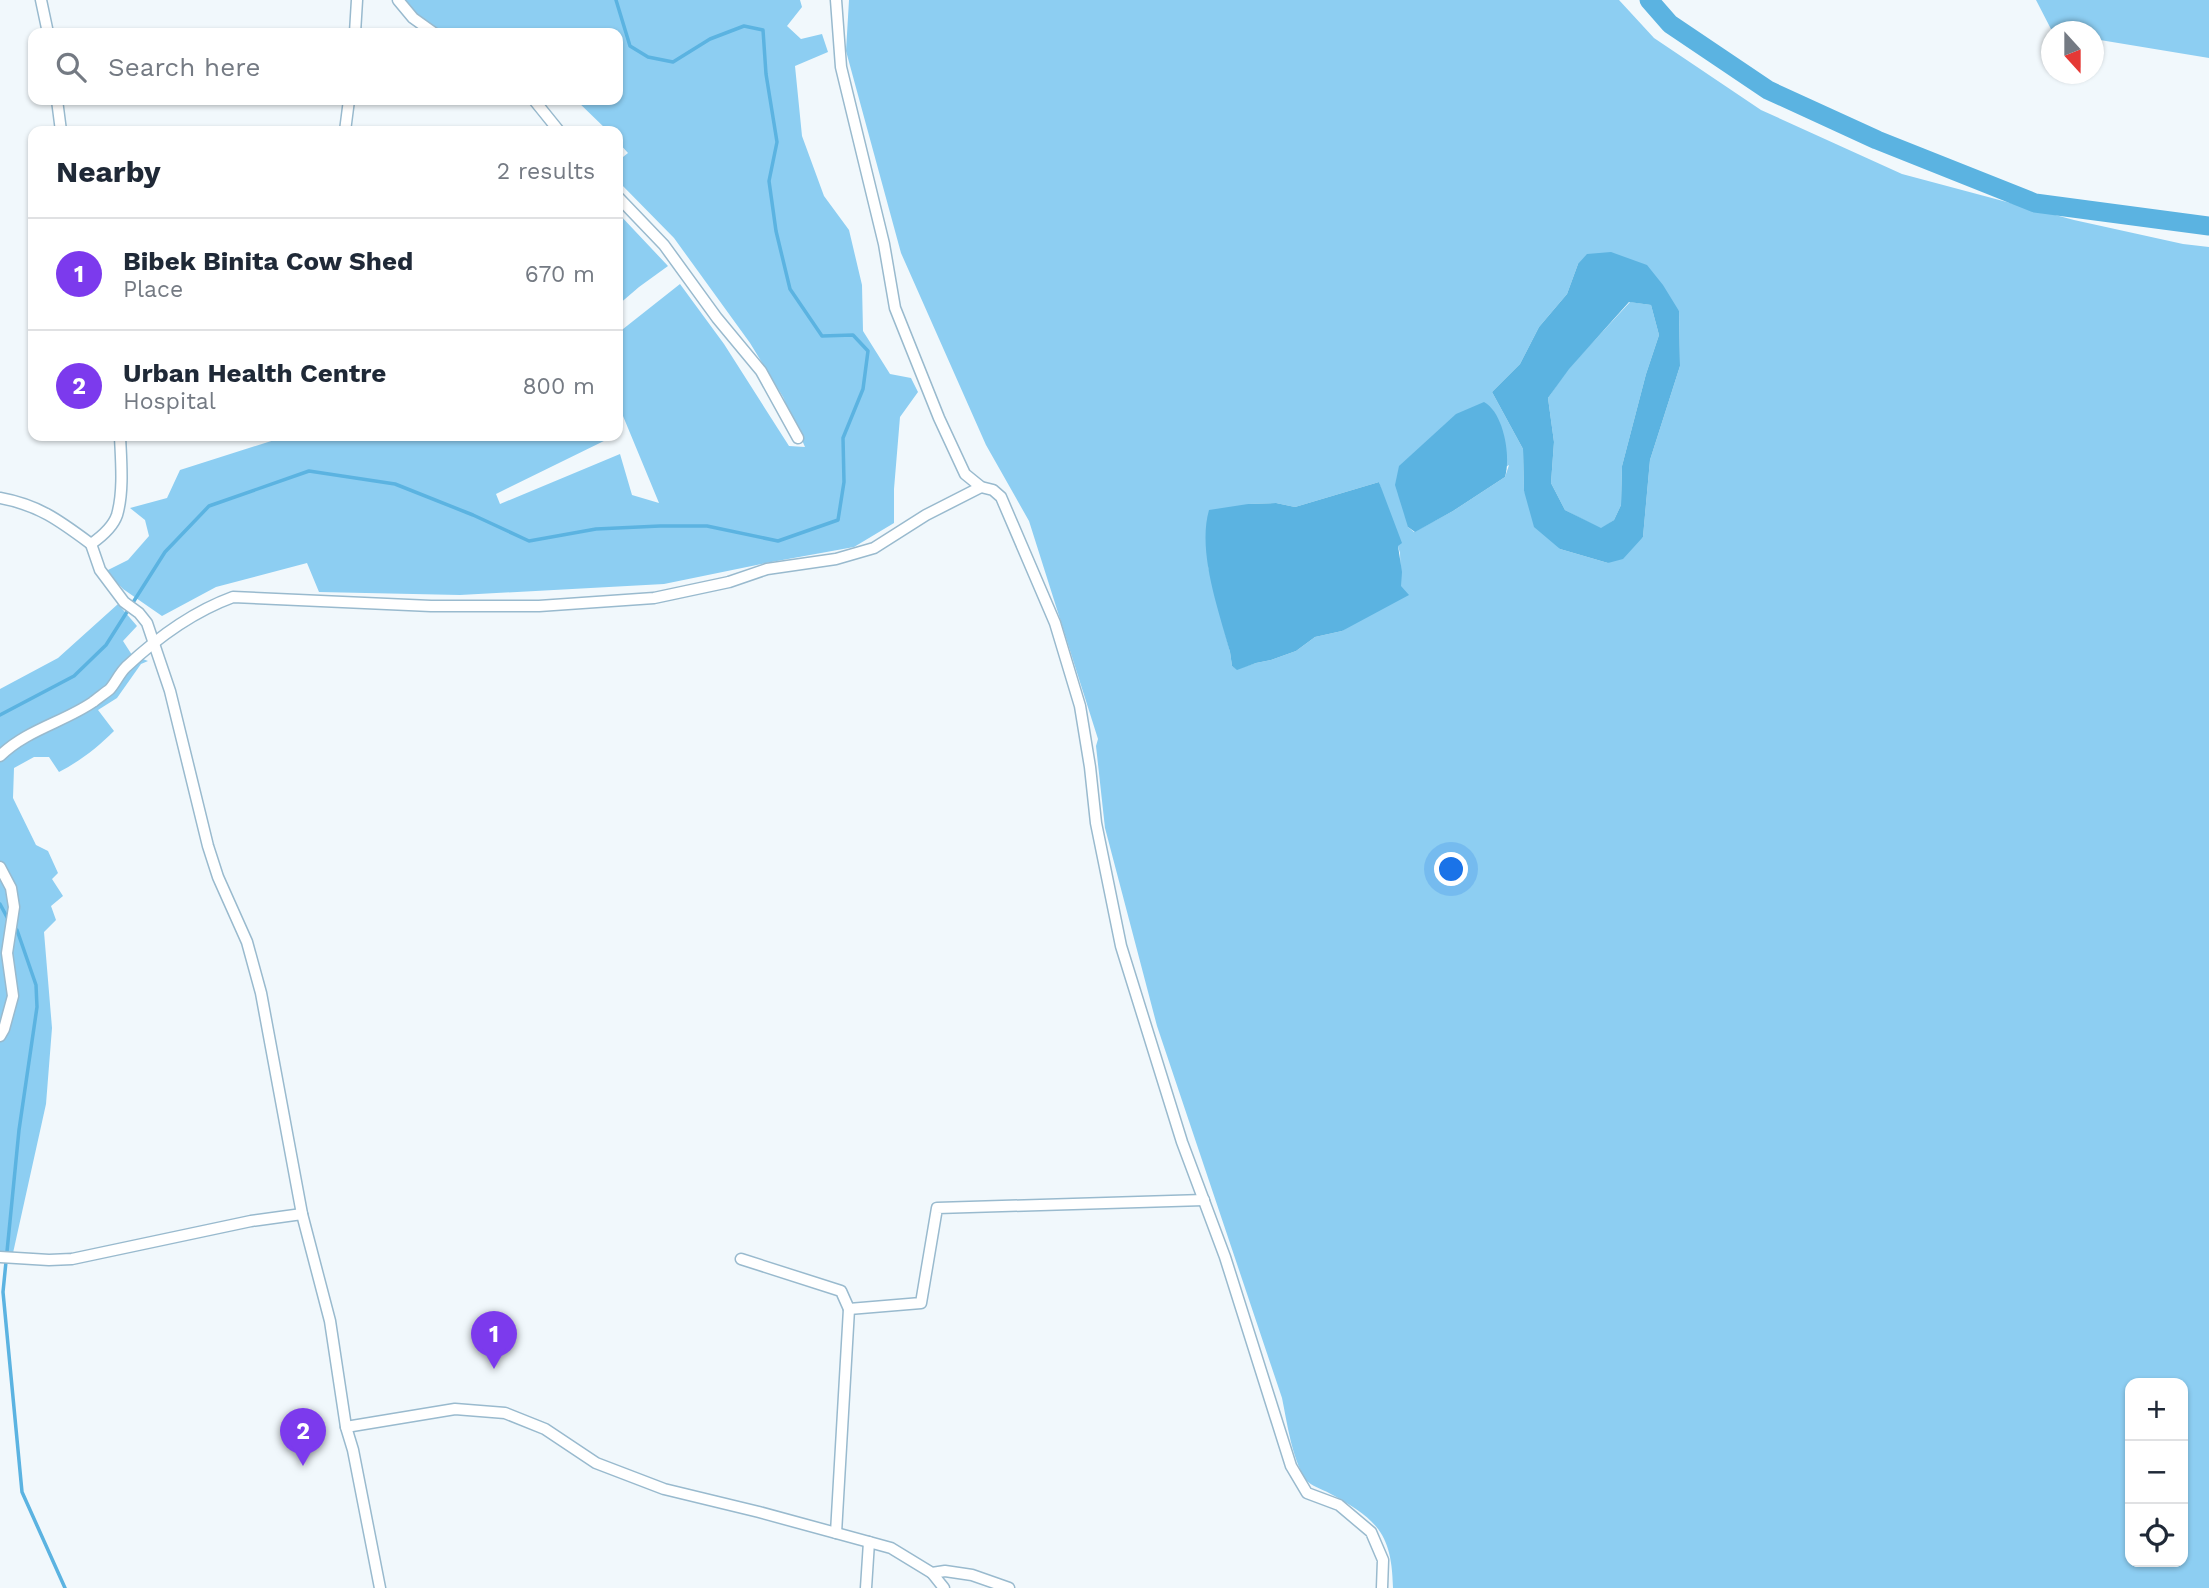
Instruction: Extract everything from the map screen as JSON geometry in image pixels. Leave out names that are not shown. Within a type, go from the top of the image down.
[{"type":"street","points":[[41,0],[47,28]]},
{"type":"street","points":[[355,28],[357,0]]},
{"type":"street","points":[[398,0],[413,18],[427,28]]},
{"type":"street","points":[[836,0],[841,67],[884,244],[895,309],[965,474],[981,487],[993,490],[1000,496],[1055,623],[1080,706],[1096,823],[1121,946],[1182,1142],[1225,1257],[1291,1466],[1307,1493],[1339,1505],[1371,1532],[1383,1560],[1382,1588]]},
{"type":"street","points":[[58,105],[60,126]]},
{"type":"street","points":[[346,126],[348,105]]},
{"type":"street","points":[[538,105],[555,126]]},
{"type":"street","points":[[623,202],[664,244],[703,300],[761,371],[798,438]]},
{"type":"street","points":[[91,544],[103,535],[117,517],[120,496],[120,441]]},
{"type":"street","points":[[0,756],[48,723],[90,704],[111,688],[122,671],[182,621],[233,597],[512,606],[653,598],[729,582],[766,569],[836,559],[874,548],[926,515],[981,487]]},
{"type":"street","points":[[0,498],[36,508],[57,519],[91,544],[100,570],[124,602],[147,623],[154,643],[170,691],[208,846],[218,877],[247,942],[261,993],[303,1214],[330,1321],[346,1427],[380,1588]]},
{"type":"street","points":[[0,867],[11,888],[14,906],[7,953],[13,996],[5,1029],[0,1036]]},
{"type":"street","points":[[849,1309],[921,1303],[937,1208],[1204,1200]]},
{"type":"street","points":[[0,1257],[72,1259],[251,1221],[303,1214]]},
{"type":"street","points":[[740,1259],[841,1291],[849,1309],[836,1533]]},
{"type":"street","points":[[346,1427],[455,1409],[505,1413],[545,1429],[596,1463],[664,1489],[891,1548],[932,1573],[944,1588]]},
{"type":"street","points":[[866,1588],[869,1542]]},
{"type":"street","points":[[932,1573],[944,1571],[972,1575],[1009,1588]]},
{"type":"shaded area","points":[[402,0],[800,0],[802,7],[787,26],[801,39],[822,34],[828,52],[795,66],[802,136],[824,196],[849,230],[862,285],[863,331],[890,374],[911,378],[918,392],[900,417],[894,523],[854,547],[664,584],[460,595],[319,592],[307,563],[216,587],[162,616],[123,589],[106,571],[128,560],[149,536],[145,520],[130,508],[167,498],[180,470],[271,441],[604,441],[496,494],[500,504],[620,454],[632,495],[659,503],[623,416],[623,329],[680,284],[724,344],[789,446],[805,447],[783,397],[750,343],[674,238],[623,186],[623,157],[628,153],[623,148],[623,126],[603,126],[581,105],[623,105],[623,28],[434,28],[414,16]]},
{"type":"shaded area","points":[[849,0],[1619,0],[1654,38],[1761,110],[1902,174],[2074,220],[2183,244],[2209,247],[2209,1588],[1393,1588],[1389,1553],[1378,1529],[1359,1511],[1308,1482],[1297,1462],[1282,1398],[1157,1026],[1105,828],[1096,746],[1098,739],[1029,521],[986,445],[901,253],[846,51]],"holes":[[[1578,264],[1679,311],[1680,366],[1650,460],[1643,537],[1608,563],[1560,549],[1524,491],[1523,449],[1492,392],[1520,364],[1539,327],[1567,294]],[[1509,465],[1505,477],[1453,511],[1414,532],[1408,527]],[[1379,482],[1400,553],[1401,586],[1342,631],[1315,637],[1296,651],[1271,660],[1237,669],[1232,666],[1208,566],[1248,504],[1276,503],[1295,507]]]},
{"type":"shaded area","points":[[2036,0],[2209,0],[2209,58],[2104,41],[2104,21],[2047,21]]},
{"type":"shaded area","points":[[623,218],[668,266],[623,301]]},
{"type":"shaded area","points":[[1611,252],[1647,265],[1679,311],[1680,366],[1650,460],[1643,537],[1623,559],[1608,563],[1560,549],[1534,527],[1524,491],[1523,449],[1492,392],[1520,364],[1539,327],[1567,294],[1578,264],[1587,254]],"holes":[[[1629,302],[1651,305],[1659,335],[1622,466],[1621,505],[1614,520],[1601,528],[1565,510],[1551,483],[1554,442],[1548,398],[1569,369]]]},
{"type":"shaded area","points":[[1630,302],[1651,305],[1659,335],[1622,466],[1621,505],[1614,520],[1601,529],[1565,510],[1551,483],[1554,442],[1548,398],[1568,369]]},
{"type":"shaded area","points":[[1484,402],[1497,416],[1501,425],[1507,458],[1505,477],[1415,532],[1408,527],[1395,485],[1399,466],[1456,414]]},
{"type":"shaded area","points":[[1379,482],[1402,543],[1398,546],[1401,586],[1409,595],[1342,631],[1315,637],[1296,651],[1237,670],[1232,666],[1207,563],[1206,526],[1209,510],[1276,503],[1295,507]]},
{"type":"shaded area","points":[[118,604],[137,626],[123,641],[132,655],[148,661],[141,664],[117,698],[98,710],[114,731],[88,754],[59,772],[49,757],[34,757],[14,768],[13,798],[36,845],[48,851],[58,873],[52,879],[63,896],[51,906],[56,920],[44,932],[52,1028],[46,1104],[13,1253],[0,1254],[0,689],[58,658]]},
{"type":"waterway","points":[[0,715],[74,676],[106,645],[165,552],[209,506],[309,471],[395,484],[529,541],[596,529],[660,526],[707,526],[778,541],[838,520],[844,482],[843,438],[863,389],[868,351],[853,335],[822,336],[790,289],[776,231],[769,181],[777,142],[766,74],[763,30],[744,26],[710,39],[673,62],[648,57],[630,46],[616,0]]},
{"type":"waterway","points":[[1649,0],[1670,24],[1768,90],[1877,140],[2035,203],[2209,226]]},
{"type":"waterway","points":[[0,904],[8,919]]},
{"type":"waterway","points":[[17,930],[36,985],[37,1007],[19,1130],[3,1292],[22,1492],[65,1588]]},
{"type":"place","name":"Bibek Binita Cow Shed","points":[[494,1369]]},
{"type":"place","name":"Urban Health Centre","points":[[303,1466]]}]
